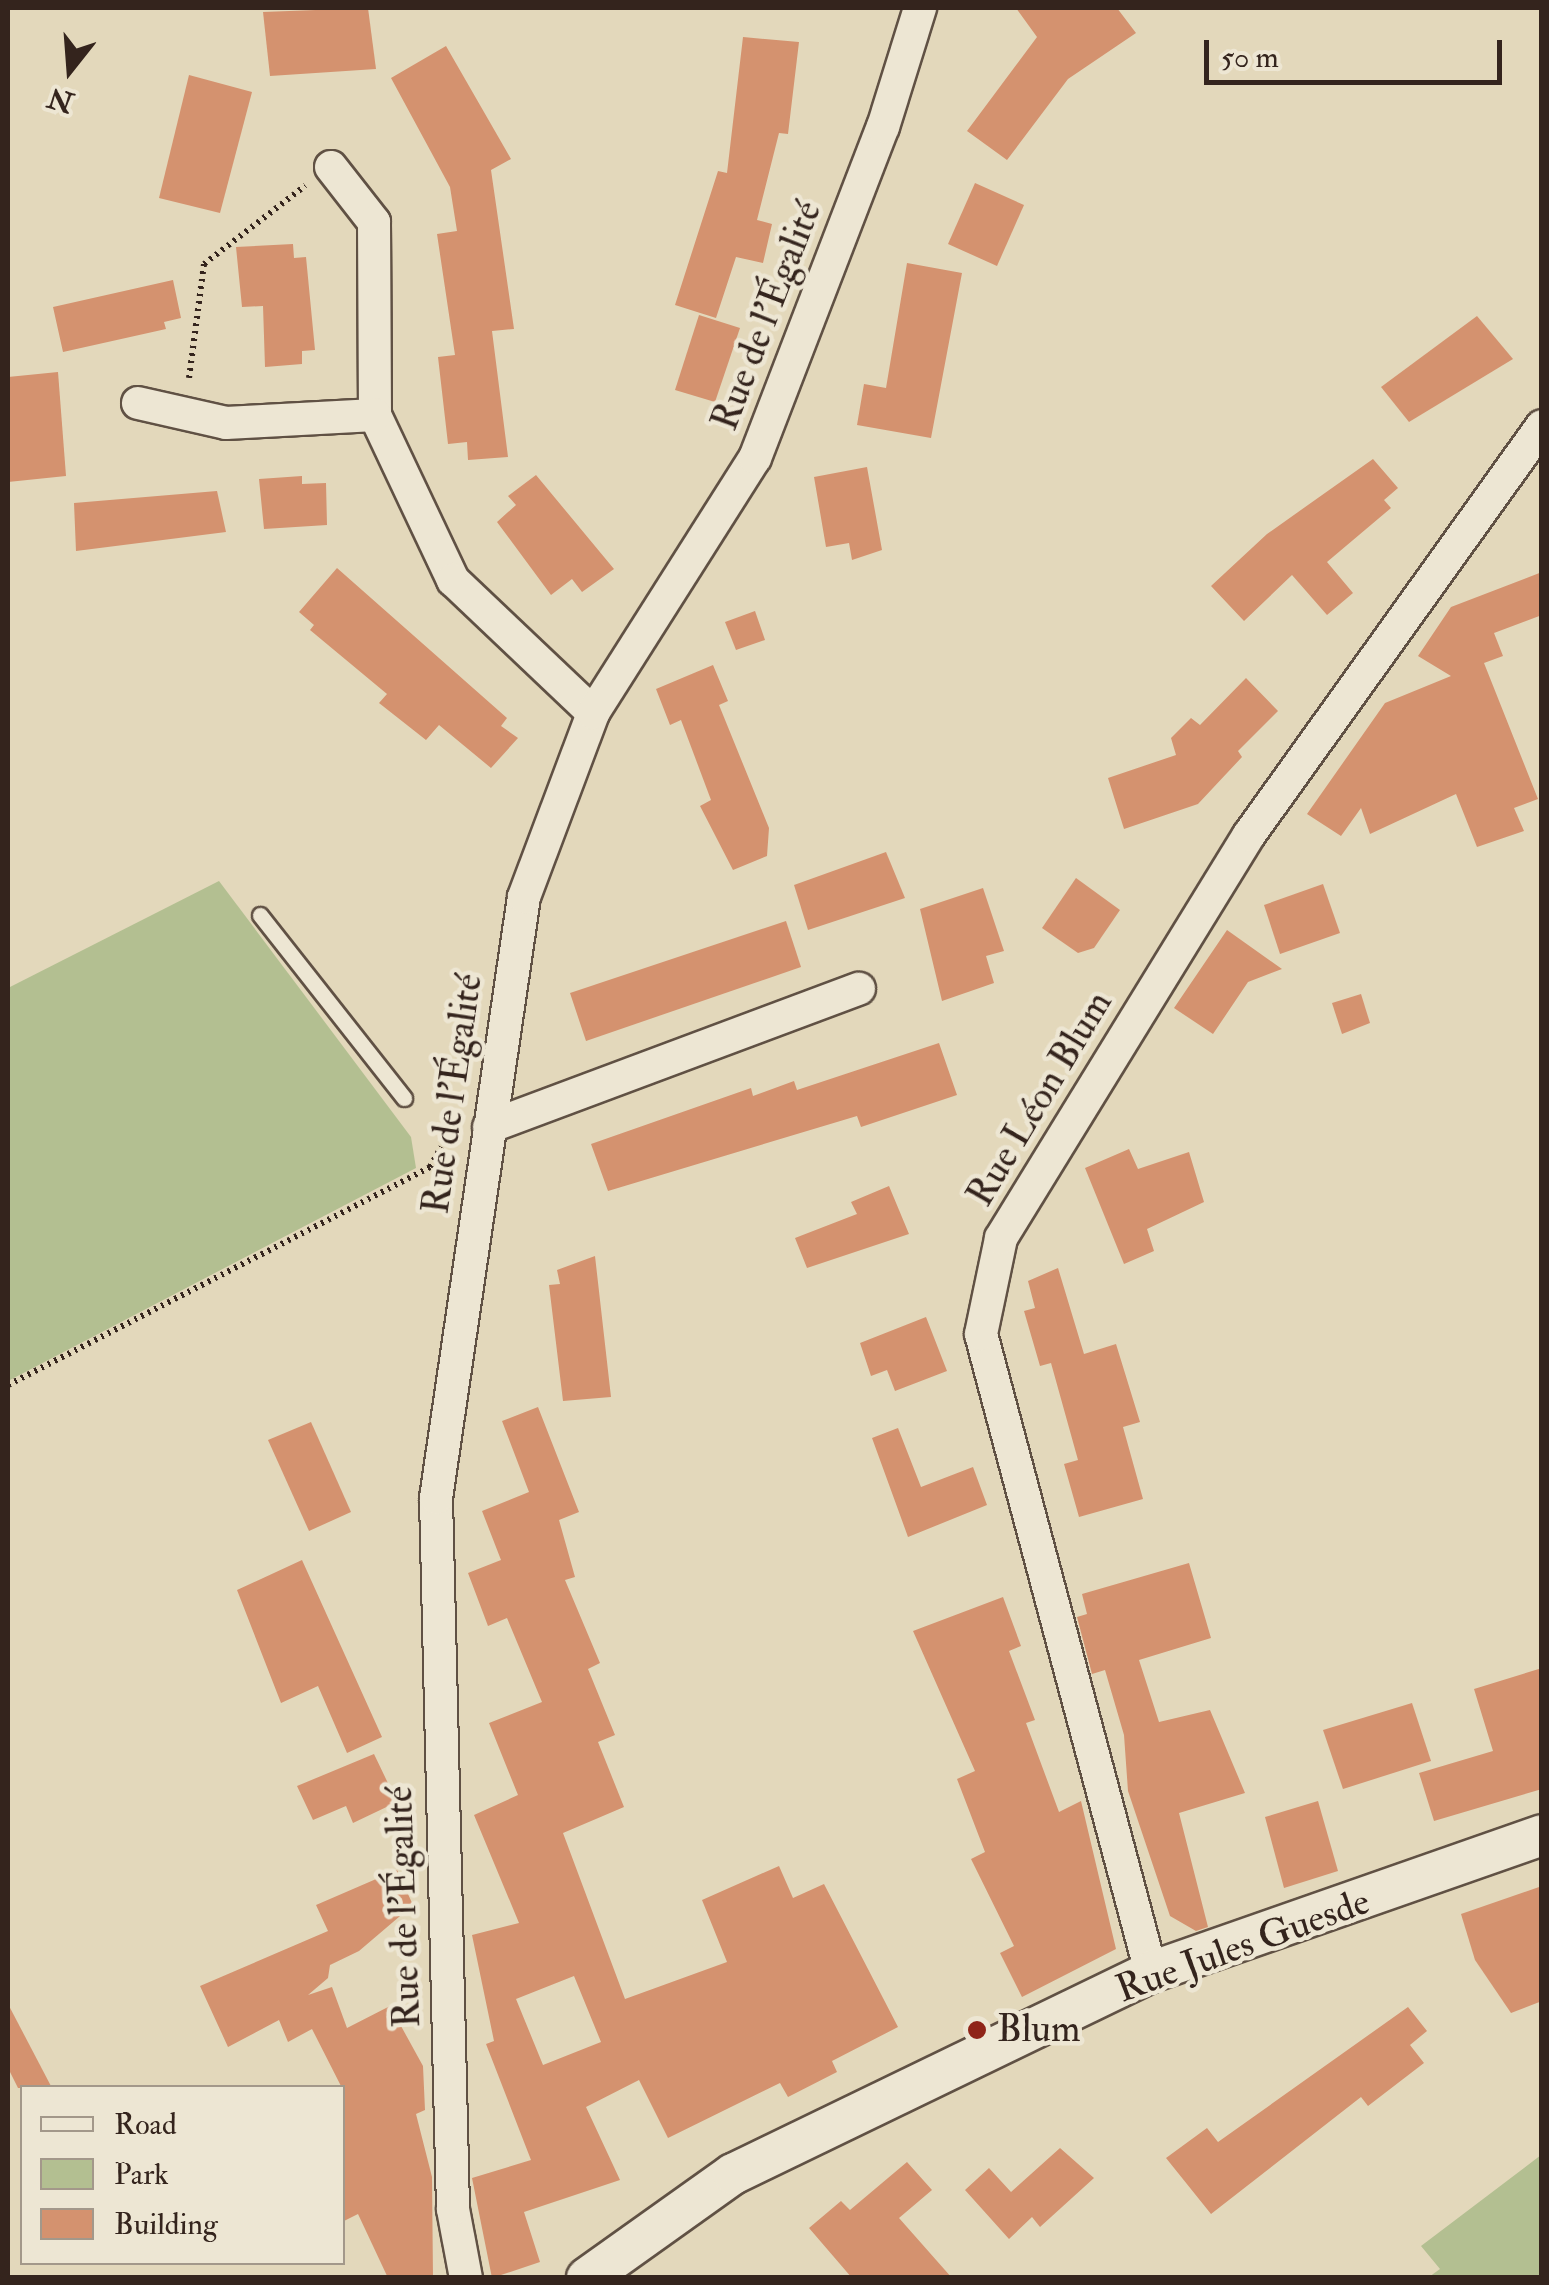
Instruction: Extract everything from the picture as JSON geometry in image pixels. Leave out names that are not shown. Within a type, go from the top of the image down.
[{"type":"street","name":"Rue de l'Égalité","points":[[466,2278],[453,2210],[436,1498],[524,897],[593,712],[755,458],[883,127],[920,8]]},
{"type":"street","points":[[330,167],[374,222],[375,414],[453,580],[593,712]]},
{"type":"street","points":[[138,403],[226,423],[375,414]]},
{"type":"street","name":"Rue Léon Blum","points":[[1152,1972],[982,1334],[1001,1238],[1248,835],[1542,426]]},
{"type":"street","points":[[489,1127],[859,989]]},
{"type":"street","name":"Rue Jules Guesde","points":[[586,2278],[733,2174],[1152,1972],[1542,1836]]},
{"type":"lane","points":[[260,915],[404,1098]]},
{"type":"path","points":[[184,414],[204,264],[330,167]]},
{"type":"path","points":[[8,1385],[430,1167],[441,1147]]},
{"type":"green space","points":[[219,881],[411,1137],[416,1168],[8,1381],[8,988]]},
{"type":"green space","points":[[1541,2155],[1541,2277],[1429,2277],[1440,2269],[1421,2246]]},
{"type":"building","points":[[368,8],[376,69],[270,76],[263,12]]},
{"type":"building","points":[[1016,8],[1117,8],[1136,33],[1068,79],[1007,160],[967,131],[1037,37]]},
{"type":"building","points":[[743,37],[799,42],[788,134],[779,133],[757,220],[772,224],[763,263],[736,257],[716,318],[675,305],[718,171],[727,173]]},
{"type":"building","points":[[446,46],[511,159],[491,170],[514,329],[492,331],[508,457],[468,460],[467,442],[448,444],[438,357],[455,355],[437,234],[457,231],[450,187],[391,78]]},
{"type":"building","points":[[189,75],[252,92],[220,213],[159,198]]},
{"type":"building","points":[[975,183],[1024,205],[997,266],[948,244]]},
{"type":"building","points":[[293,244],[294,258],[306,257],[315,350],[302,351],[302,364],[265,367],[263,306],[242,307],[236,247]]},
{"type":"building","points":[[907,263],[962,273],[931,438],[857,425],[864,384],[886,388]]},
{"type":"building","points":[[173,280],[181,318],[164,322],[166,329],[63,352],[53,307]]},
{"type":"building","points":[[699,315],[740,328],[715,402],[675,390]]},
{"type":"building","points":[[1477,316],[1513,359],[1409,422],[1381,387]]},
{"type":"building","points":[[58,372],[66,476],[8,482],[8,377]]},
{"type":"building","points":[[1373,459],[1398,488],[1384,500],[1391,508],[1327,562],[1353,593],[1327,615],[1292,575],[1244,621],[1211,586],[1267,534]]},
{"type":"building","points":[[867,467],[882,550],[852,560],[849,543],[826,547],[814,477]]},
{"type":"building","points":[[536,475],[614,569],[582,592],[572,579],[551,595],[497,522],[516,505],[508,496]]},
{"type":"building","points":[[302,476],[302,484],[326,483],[327,525],[264,529],[259,479]]},
{"type":"building","points":[[217,491],[226,532],[76,551],[74,503]]},
{"type":"building","points":[[337,568],[507,718],[501,726],[518,738],[491,768],[439,725],[426,740],[379,703],[387,694],[310,630],[314,625],[299,612]]},
{"type":"building","points":[[1542,572],[1542,615],[1494,633],[1503,656],[1484,663],[1538,799],[1514,808],[1524,831],[1477,847],[1456,794],[1370,834],[1361,808],[1341,836],[1307,814],[1385,703],[1451,676],[1418,656],[1451,607]]},
{"type":"building","points":[[755,611],[765,640],[736,650],[725,622]]},
{"type":"building","points":[[713,665],[728,701],[719,705],[769,828],[767,856],[733,870],[700,806],[711,800],[681,720],[670,725],[656,689]]},
{"type":"building","points":[[1246,678],[1278,711],[1238,751],[1242,757],[1198,804],[1124,829],[1108,778],[1176,755],[1171,738],[1191,718],[1200,725]]},
{"type":"building","points":[[886,852],[905,898],[808,930],[794,885]]},
{"type":"building","points":[[1076,878],[1120,910],[1094,948],[1078,953],[1042,928]]},
{"type":"building","points":[[1323,884],[1340,933],[1280,954],[1264,905]]},
{"type":"building","points":[[983,888],[1004,951],[986,956],[994,983],[942,1001],[920,909]]},
{"type":"building","points":[[786,921],[801,967],[586,1041],[570,993]]},
{"type":"building","points":[[1227,930],[1282,969],[1248,982],[1213,1034],[1174,1008]]},
{"type":"building","points":[[1361,994],[1370,1023],[1342,1034],[1332,1003]]},
{"type":"building","points":[[939,1043],[957,1095],[861,1127],[857,1116],[608,1191],[591,1144],[751,1088],[753,1096],[794,1081],[797,1090]]},
{"type":"building","points":[[1129,1149],[1138,1169],[1189,1152],[1204,1202],[1147,1229],[1154,1251],[1124,1264],[1085,1168]]},
{"type":"building","points":[[889,1186],[909,1234],[807,1268],[795,1238],[857,1214],[851,1202]]},
{"type":"building","points":[[595,1256],[611,1397],[563,1401],[549,1285],[560,1284],[557,1270]]},
{"type":"building","points":[[1058,1268],[1084,1354],[1116,1344],[1140,1422],[1123,1427],[1143,1499],[1079,1517],[1064,1464],[1078,1460],[1051,1363],[1040,1366],[1024,1311],[1035,1308],[1028,1281]]},
{"type":"building","points":[[926,1317],[947,1371],[895,1391],[887,1370],[871,1376],[860,1343]]},
{"type":"building","points":[[538,1407],[579,1512],[559,1520],[575,1577],[565,1580],[600,1663],[588,1669],[615,1735],[598,1742],[624,1807],[563,1833],[625,1999],[727,1962],[702,1900],[779,1866],[793,1898],[824,1884],[898,2027],[832,2061],[837,2072],[788,2097],[780,2083],[668,2138],[639,2080],[586,2107],[620,2180],[524,2212],[540,2262],[492,2278],[472,2178],[531,2160],[486,2044],[494,2041],[472,1935],[519,1923],[474,1815],[518,1795],[489,1723],[542,1702],[507,1618],[488,1626],[468,1573],[501,1560],[482,1511],[529,1492],[502,1421]],"holes":[[[574,1976],[601,2042],[543,2065],[516,1999]]]},
{"type":"building","points":[[311,1422],[351,1512],[309,1531],[268,1440]]},
{"type":"building","points":[[898,1428],[921,1487],[973,1467],[987,1505],[908,1537],[872,1438]]},
{"type":"building","points":[[302,1560],[382,1737],[347,1753],[318,1686],[281,1703],[237,1590]]},
{"type":"building","points":[[1189,1563],[1211,1638],[1139,1660],[1159,1722],[1210,1710],[1245,1793],[1179,1813],[1208,1927],[1196,1931],[1170,1916],[1128,1791],[1124,1735],[1105,1670],[1092,1674],[1077,1617],[1087,1614],[1082,1594]]},
{"type":"building","points":[[1003,1597],[1021,1646],[1009,1651],[1035,1720],[1026,1723],[1059,1812],[1081,1801],[1116,1949],[1022,1997],[1000,1953],[1014,1946],[971,1859],[985,1852],[957,1779],[975,1771],[913,1631]]},
{"type":"building","points":[[1542,1668],[1542,1789],[1434,1821],[1419,1773],[1493,1751],[1474,1689]]},
{"type":"building","points":[[1412,1703],[1431,1761],[1343,1789],[1323,1730]]},
{"type":"building","points":[[374,1754],[397,1802],[353,1823],[346,1806],[313,1820],[297,1786]]},
{"type":"building","points":[[1318,1801],[1338,1871],[1284,1888],[1265,1817]]},
{"type":"building","points":[[397,1870],[413,1905],[359,1951],[330,1965],[328,1978],[308,1995],[332,1987],[347,2028],[390,2006],[423,2066],[425,2110],[416,2114],[432,2177],[433,2278],[388,2278],[358,2214],[345,2220],[345,2085],[340,2085],[312,2029],[288,2042],[279,2020],[228,2047],[200,1986],[328,1931],[316,1905]]},
{"type":"building","points":[[1542,1886],[1542,2001],[1511,2013],[1475,1960],[1461,1914]]},
{"type":"building","points":[[8,2004],[50,2085],[18,2088],[8,2068]]},
{"type":"building","points":[[1408,2007],[1427,2031],[1410,2045],[1424,2063],[1368,2106],[1361,2097],[1211,2214],[1166,2158],[1207,2128],[1218,2142]]},
{"type":"building","points":[[1060,2148],[1094,2178],[1040,2227],[1032,2217],[1009,2239],[965,2190],[989,2168],[1011,2192]]},
{"type":"building","points":[[907,2162],[932,2190],[899,2218],[952,2278],[852,2278],[809,2228],[841,2201],[850,2210]]},
{"type":"place","name":"Blum","points":[[977,2030]]}]
